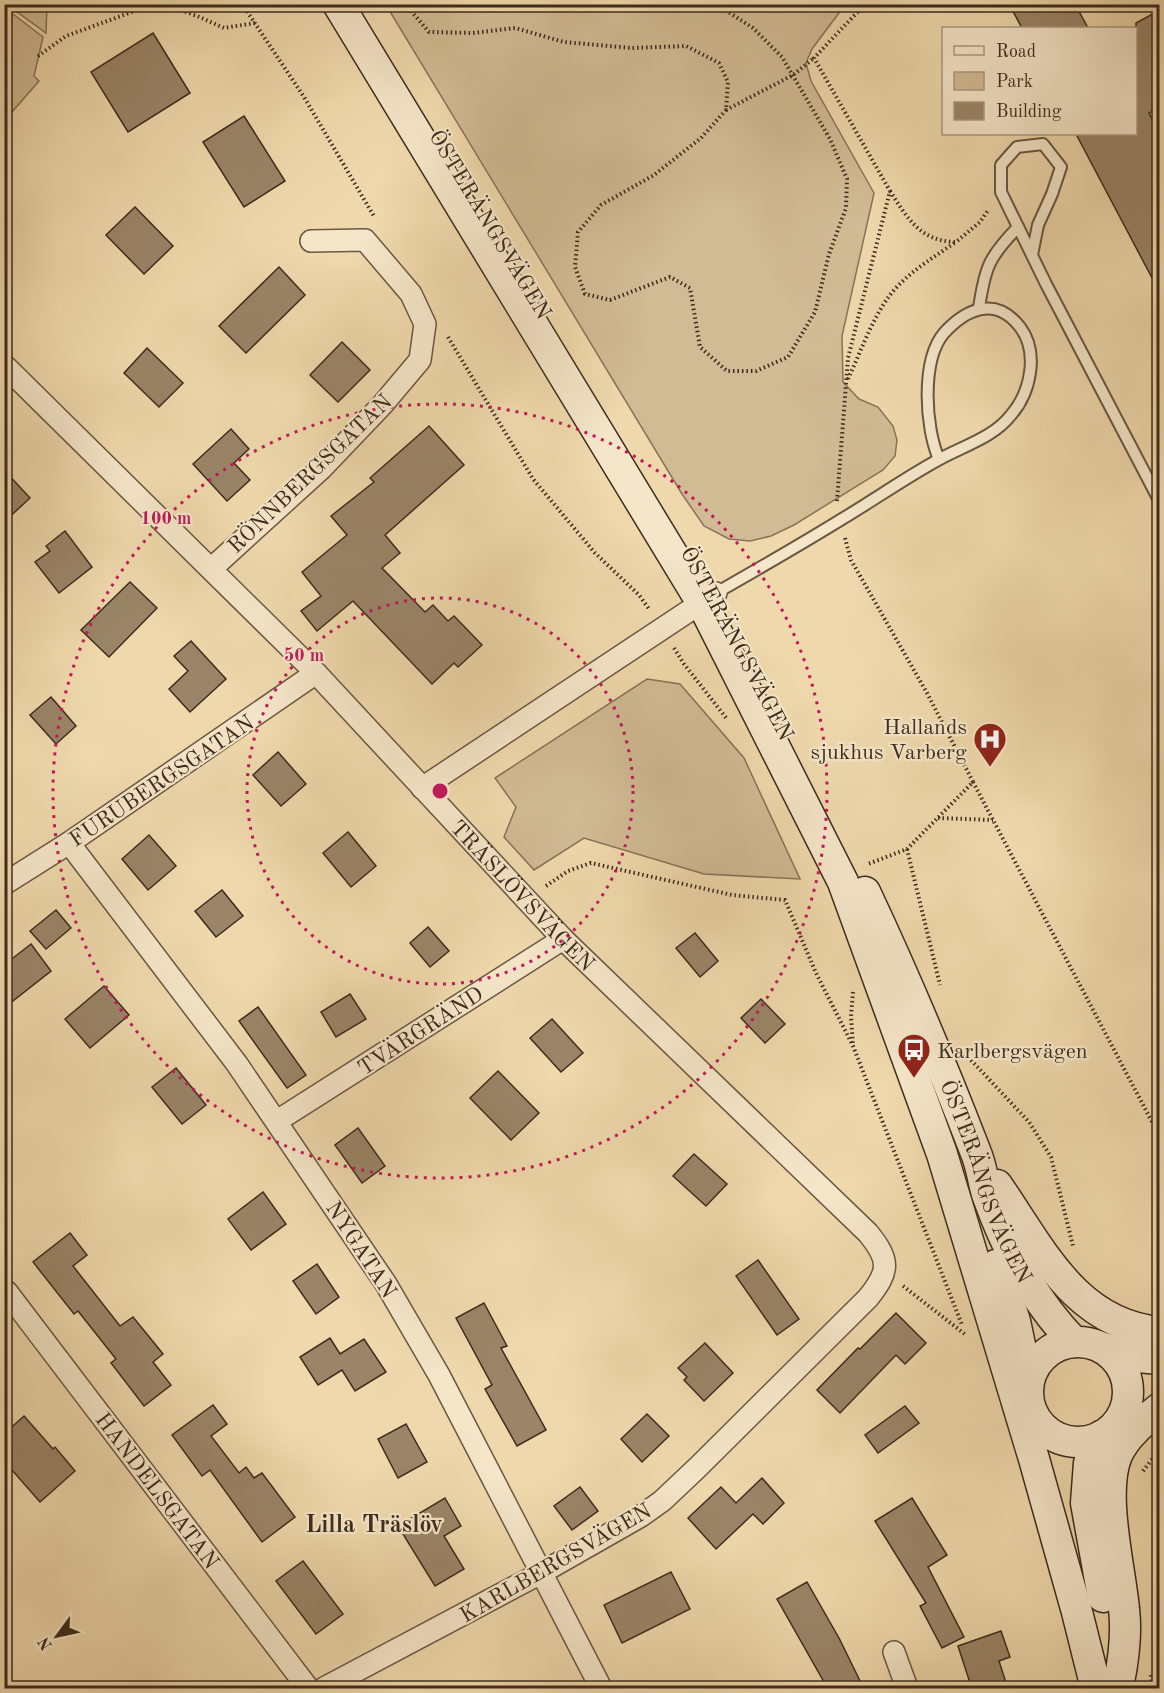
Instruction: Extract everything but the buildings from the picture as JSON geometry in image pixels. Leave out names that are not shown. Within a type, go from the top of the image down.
[{"type":"street","name":"ÖSTERÄNGSVÄGEN","points":[[338,4],[709,598],[843,882],[942,1154],[1053,1524],[1112,1686]]},
{"type":"street","name":"ÖSTERÄNGSVÄGEN","points":[[357,4],[709,598],[866,893],[916,1005],[978,1156],[988,1196],[1014,1258],[1042,1305],[1056,1324],[1074,1342]]},
{"type":"street","name":"RÖNNBERGSGATAN","points":[[211,569],[322,468],[383,404],[420,360],[426,324],[411,294],[365,240],[311,241]]},
{"type":"street","name":"TRÄSLÖVSVÄGEN","points":[[4,365],[316,673],[563,939],[868,1233],[881,1248],[885,1264],[884,1271]]},
{"type":"street","points":[[422,788],[709,598]]},
{"type":"street","name":"FURUBERGSGATAN","points":[[4,884],[69,843],[316,673]]},
{"type":"street","name":"NYGATAN","points":[[69,843],[237,1064],[386,1284],[439,1374],[601,1689]]},
{"type":"street","name":"TVÄRGRÄND","points":[[277,1122],[563,939]]},
{"type":"street","name":"ÖSTERÄNGSVÄGEN","points":[[942,1154],[977,1220],[993,1257],[1015,1322],[1028,1385]]},
{"type":"street","points":[[978,1156],[1064,1283],[1083,1301],[1103,1314],[1125,1325],[1160,1332]]},
{"type":"street","name":"KARLBERGSVÄGEN","points":[[324,1689],[541,1573],[607,1536],[662,1501],[868,1298],[882,1281],[884,1271]]},
{"type":"street","name":"HANDELSGATAN","points":[[7,1292],[308,1689]]},
{"type":"street","points":[[1160,1359],[1137,1357],[1084,1342],[1063,1344],[1043,1356],[1031,1374],[1028,1385],[1029,1401],[1035,1417],[1047,1431],[1064,1440],[1083,1442],[1160,1407]]},
{"type":"street","points":[[1103,1348],[1118,1362],[1127,1383],[1128,1395],[1126,1406],[1089,1463],[1086,1503],[1112,1686]]},
{"type":"street","points":[[1112,1686],[1126,1650],[1125,1611],[1112,1500],[1113,1467],[1126,1440],[1160,1407]]},
{"type":"street","name":"ÖSTERÄNGSVÄGEN","points":[[1034,1460],[1035,1417]]},
{"type":"street","points":[[894,1652],[907,1689]]},
{"type":"lane","points":[[1032,255],[1038,225],[1052,194],[1060,167],[1042,144],[1017,147],[1001,165],[1001,192],[1032,255],[1160,502]]},
{"type":"lane","points":[[979,308],[984,275],[997,248],[1018,226]]},
{"type":"lane","points":[[709,598],[939,459],[997,429],[1012,415],[1031,375],[1030,356],[1024,333],[1011,315],[995,309],[979,308],[957,319],[937,341],[930,367],[928,406],[939,459]]},
{"type":"path","points":[[38,56],[66,36],[154,4]]},
{"type":"path","points":[[164,4],[224,28],[255,23]]},
{"type":"path","points":[[242,4],[304,97],[380,226]]},
{"type":"path","points":[[405,4],[429,32],[473,33],[515,28],[564,42],[632,48],[686,46],[719,63],[728,82],[726,110]]},
{"type":"path","points":[[716,4],[753,28],[782,57],[793,75],[830,139],[847,179],[846,208],[830,254],[815,312],[788,357],[756,371],[727,371],[700,347],[690,288],[670,277],[610,300],[585,294],[574,267],[578,232],[601,205],[654,175],[701,138],[726,110],[793,75],[814,58],[865,4]]},
{"type":"path","points":[[814,58],[909,220],[927,236],[940,241],[956,242]]},
{"type":"path","points":[[890,191],[848,358],[837,503],[850,560],[927,693],[1160,1137]]},
{"type":"path","points":[[846,384],[872,326],[891,294],[909,276],[980,222],[1001,192]]},
{"type":"path","points":[[442,328],[533,479],[595,553],[639,595],[684,664],[734,726]]},
{"type":"path","points":[[867,864],[907,849],[973,782]]},
{"type":"path","points":[[937,818],[994,820]]},
{"type":"path","points":[[907,849],[940,986]]},
{"type":"path","points":[[526,900],[568,871],[591,863],[732,895],[785,900],[816,973],[853,1046],[966,1335],[884,1271]]},
{"type":"path","points":[[853,986],[851,1016],[853,1046]]},
{"type":"path","points":[[967,1054],[1029,1122],[1051,1157],[1076,1256]]},
{"type":"path","points":[[1141,1473],[1160,1449]]},
{"type":"green space","points":[[10,5],[47,5],[46,33],[13,9]]},
{"type":"green space","points":[[386,5],[845,5],[812,49],[806,63],[811,81],[874,193],[842,336],[843,382],[859,399],[878,407],[893,426],[897,440],[895,456],[883,470],[794,525],[771,536],[750,541],[729,539],[704,526],[682,494]]},
{"type":"green space","points":[[13,14],[43,37],[34,76],[39,81],[5,120],[5,18]]},
{"type":"green space","points":[[647,679],[680,684],[744,758],[800,879],[704,874],[584,838],[534,870],[504,837],[516,807],[495,778]]},
{"type":"place","name":"Hallands sjukhus Varberg","points":[[990,768]]},
{"type":"place","name":"Karlbergsvägen","points":[[914,1079]]},
{"type":"district","name":"Lilla Träslöv","points":[[374,1524]]}]
